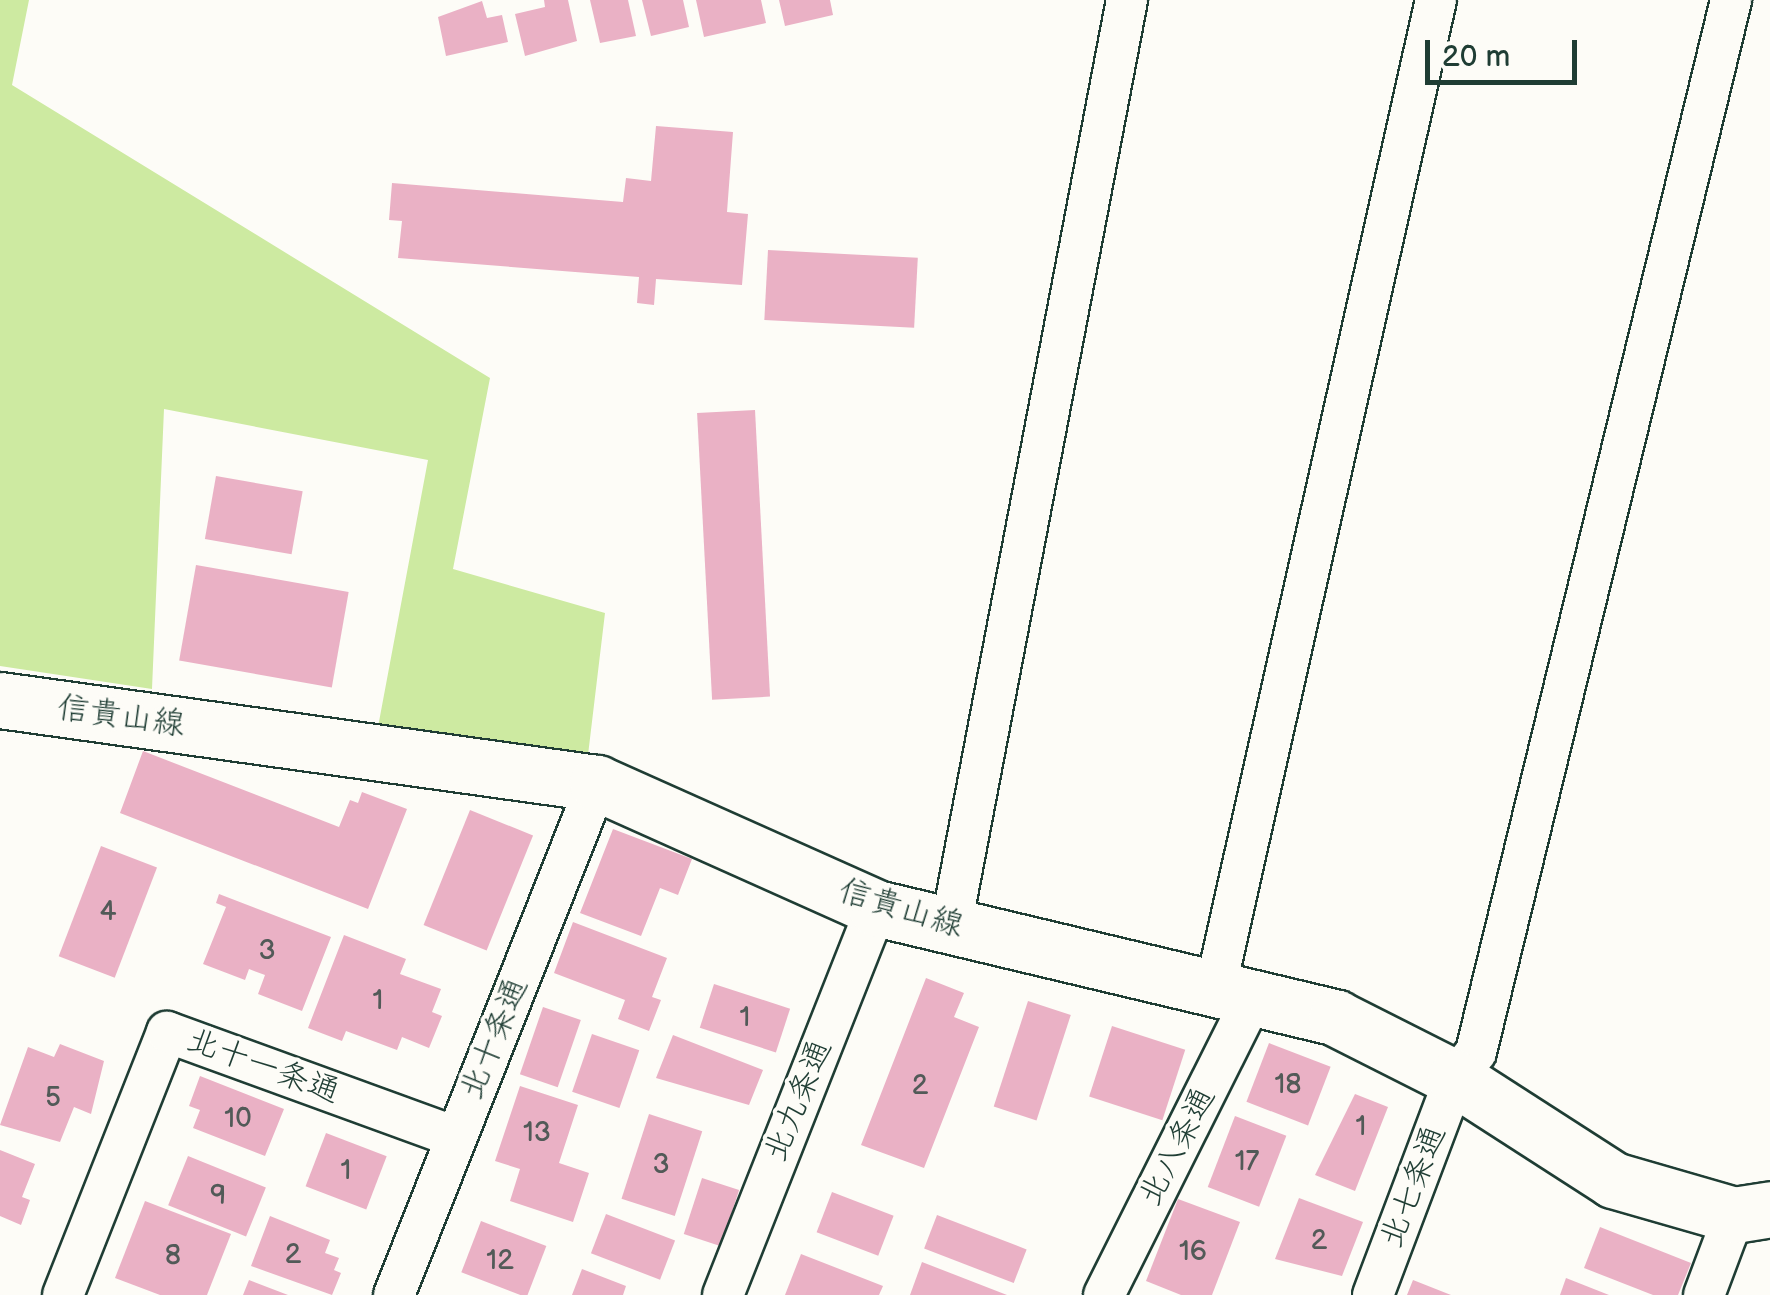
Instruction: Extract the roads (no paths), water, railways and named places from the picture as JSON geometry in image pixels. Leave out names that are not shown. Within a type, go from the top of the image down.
[{"type":"main road","name":"信貴山線","points":[[0,700],[597,782],[876,908],[1336,1018],[1455,1078],[1613,1180],[1752,1212]]},
{"type":"street","points":[[951,926],[1121,19],[1093,0]]},
{"type":"street","name":"北八条通","points":[[1104,1295],[1233,995],[1436,0]]},
{"type":"street","name":"北七条通","points":[[1373,1295],[1455,1078],[1476,1052],[1731,0]]},
{"type":"street","name":"北十条通","points":[[394,1295],[597,782]]},
{"type":"street","name":"北九条通","points":[[723,1295],[876,908]]},
{"type":"street","name":"北十一条通","points":[[63,1295],[167,1032],[455,1137]]},
{"type":"street","points":[[1704,1295],[1752,1212]]}]
